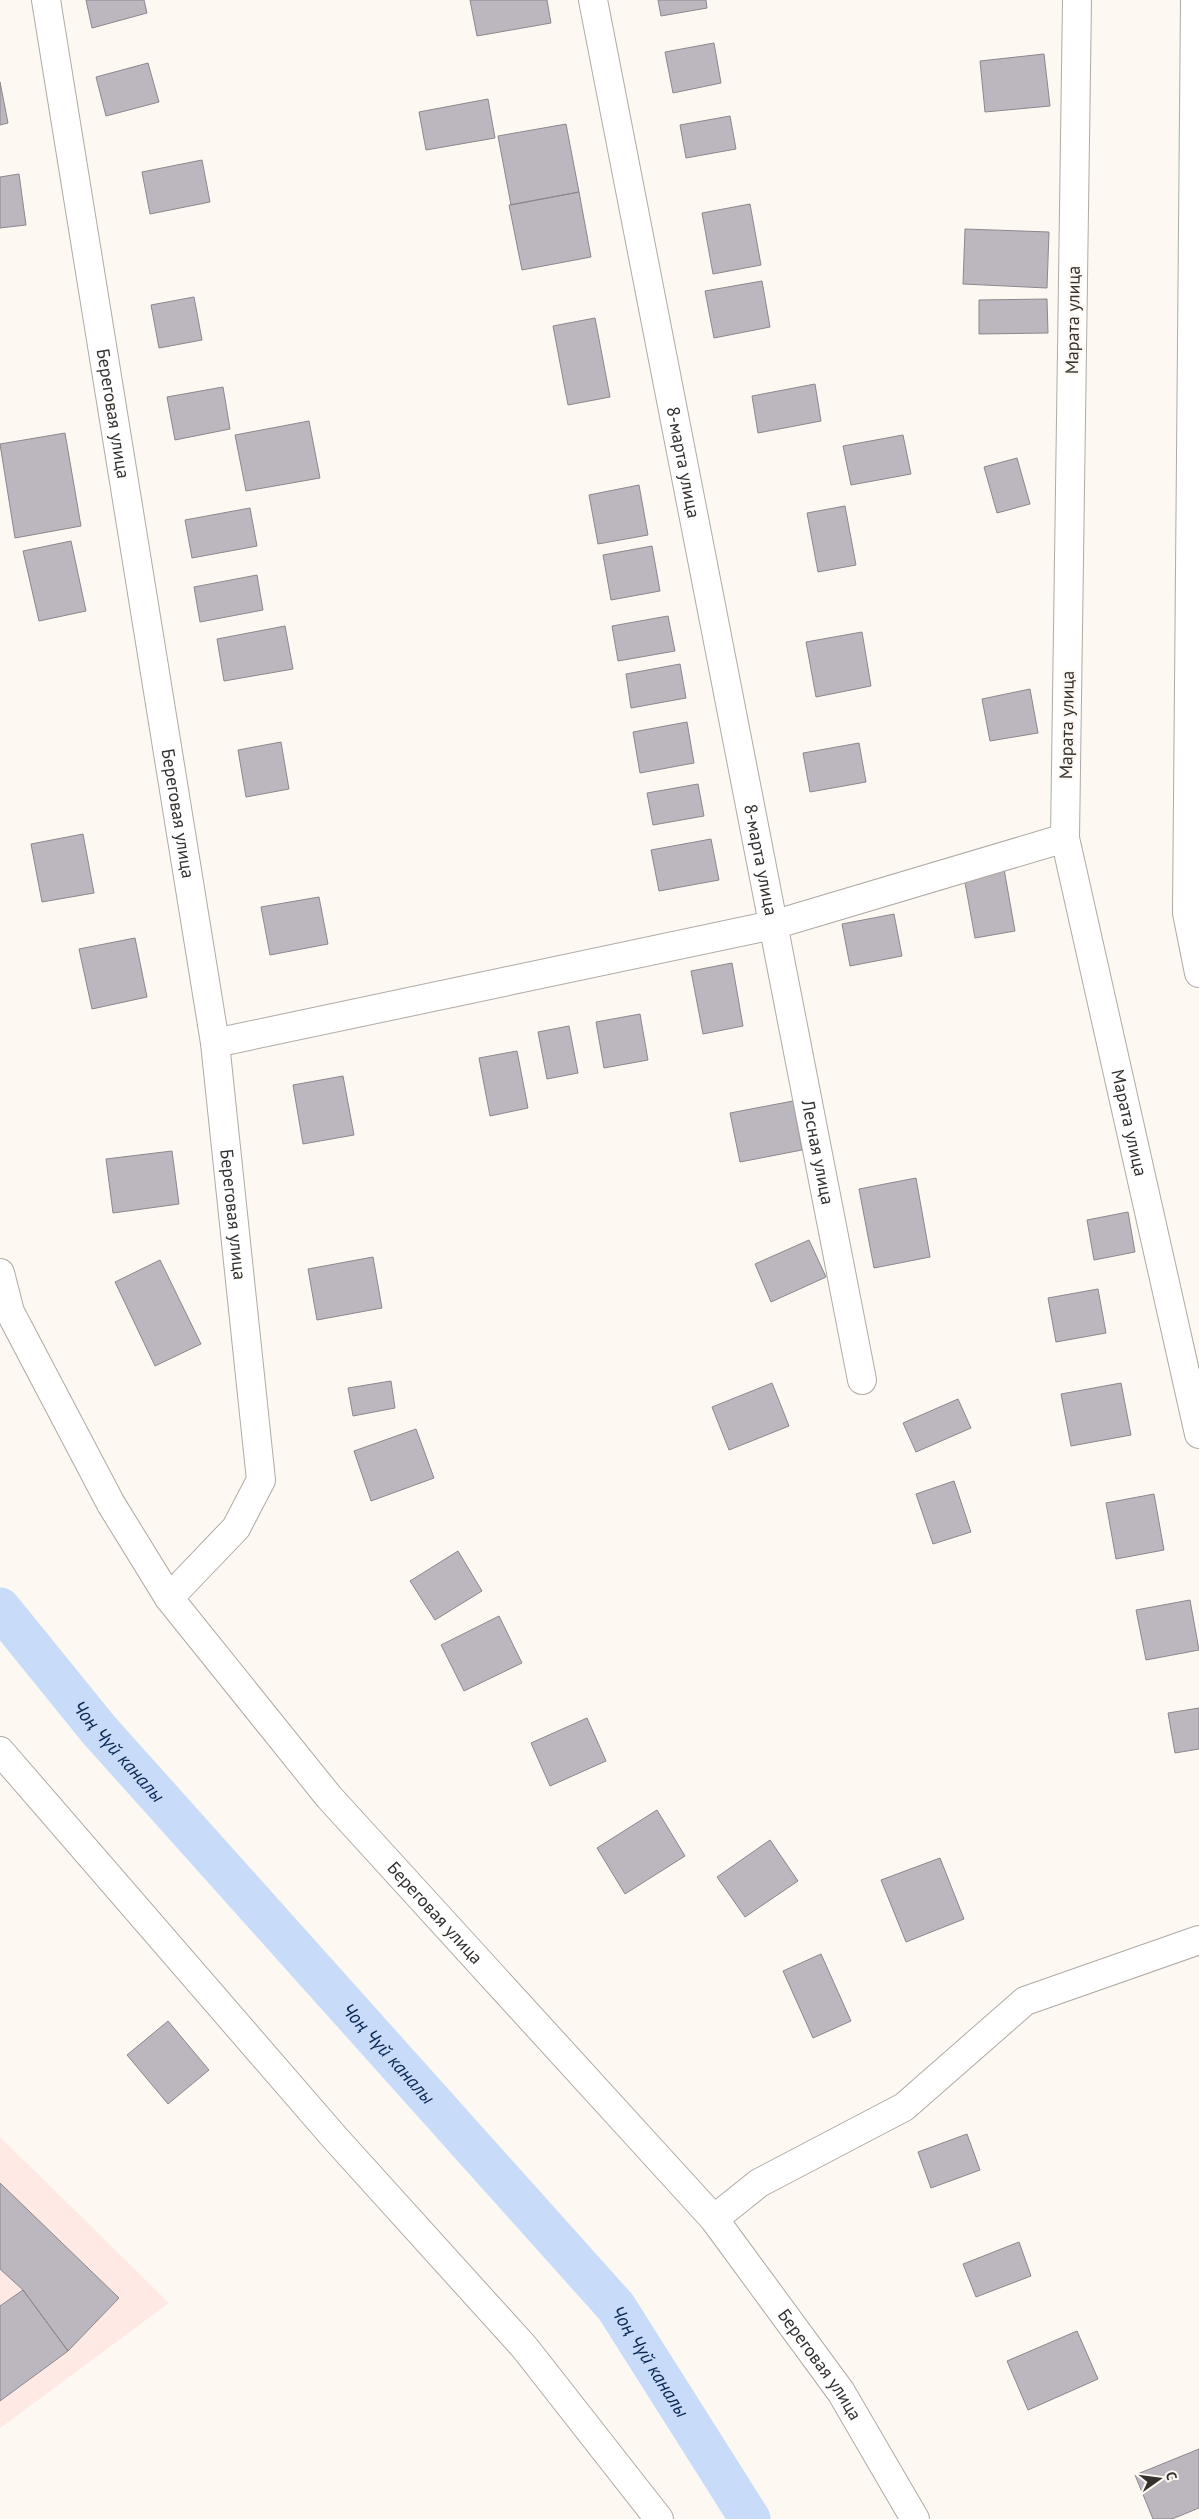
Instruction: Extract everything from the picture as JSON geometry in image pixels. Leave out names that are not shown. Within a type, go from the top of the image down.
[{"type":"street","name":"Береговая улица","points":[[46,0],[215,1043],[261,1480],[236,1528],[169,1598]]},
{"type":"street","name":"8-марта улица","points":[[593,0],[773,925]]},
{"type":"street","name":"Марата улица","points":[[1077,0],[1065,838],[1199,1434]]},
{"type":"street","points":[[1195,0],[1193,910],[1199,973]]},
{"type":"street","points":[[215,1043],[773,925],[1065,838]]},
{"type":"street","name":"Лесная улица","points":[[773,925],[862,1380]]},
{"type":"street","name":"Береговая улица","points":[[0,1273],[10,1312],[111,1504],[169,1598],[329,1796],[714,2219],[841,2392],[915,2519]]},
{"type":"street","points":[[0,1751],[335,2138],[525,2348],[658,2519]]},
{"type":"street","points":[[714,2219],[759,2183],[904,2107],[1025,2001],[1199,1940]]},
{"type":"shaded area","points":[[0,2137],[169,2303],[0,2428]]},
{"type":"building","points":[[86,0],[144,0],[147,13],[92,28]]},
{"type":"building","points":[[470,0],[547,0],[551,23],[477,36]]},
{"type":"building","points":[[658,0],[706,0],[707,8],[661,16]]},
{"type":"building","points":[[714,43],[721,83],[673,93],[665,52]]},
{"type":"building","points":[[1044,54],[1050,106],[985,112],[980,61]]},
{"type":"building","points":[[148,63],[159,102],[106,116],[96,77]]},
{"type":"building","points":[[0,82],[8,123],[0,125]]},
{"type":"building","points":[[488,99],[495,138],[426,150],[419,112]]},
{"type":"building","points":[[730,116],[736,149],[686,158],[680,125]]},
{"type":"building","points":[[566,124],[579,192],[511,205],[498,136]]},
{"type":"building","points":[[202,160],[210,202],[150,214],[142,172]]},
{"type":"building","points":[[19,174],[26,225],[0,228],[0,177]]},
{"type":"building","points":[[579,192],[591,257],[522,270],[509,205]]},
{"type":"building","points":[[750,204],[761,265],[713,274],[702,213]]},
{"type":"building","points":[[965,229],[1049,232],[1047,288],[963,284]]},
{"type":"building","points":[[762,281],[770,327],[714,338],[705,291]]},
{"type":"building","points":[[194,297],[202,340],[159,348],[151,305]]},
{"type":"building","points":[[1047,299],[1048,333],[979,334],[979,300]]},
{"type":"building","points":[[595,318],[610,397],[568,405],[553,326]]},
{"type":"building","points":[[815,384],[821,421],[758,433],[752,396]]},
{"type":"building","points":[[223,387],[230,429],[175,440],[167,397]]},
{"type":"building","points":[[309,421],[320,478],[246,491],[235,435]]},
{"type":"building","points":[[65,433],[81,526],[15,538],[0,444]]},
{"type":"building","points":[[903,435],[911,474],[851,485],[843,446]]},
{"type":"building","points":[[1017,458],[1030,504],[997,513],[984,467]]},
{"type":"building","points":[[639,485],[648,535],[598,544],[589,495]]},
{"type":"building","points":[[845,506],[856,565],[818,572],[807,513]]},
{"type":"building","points":[[250,508],[257,546],[192,558],[185,520]]},
{"type":"building","points":[[71,541],[86,611],[39,621],[23,551]]},
{"type":"building","points":[[652,546],[660,591],[611,600],[603,555]]},
{"type":"building","points":[[257,575],[263,610],[200,622],[194,587]]},
{"type":"building","points":[[668,616],[675,651],[618,661],[612,626]]},
{"type":"building","points":[[285,626],[293,669],[224,681],[217,639]]},
{"type":"building","points":[[862,632],[871,686],[816,697],[806,642]]},
{"type":"building","points":[[680,664],[686,698],[631,708],[626,674]]},
{"type":"building","points":[[1030,689],[1038,733],[990,741],[982,699]]},
{"type":"building","points":[[687,722],[694,763],[640,773],[633,732]]},
{"type":"building","points":[[281,742],[289,789],[246,797],[238,750]]},
{"type":"building","points":[[859,743],[866,782],[810,792],[803,753]]},
{"type":"building","points":[[698,784],[704,816],[653,825],[647,793]]},
{"type":"building","points":[[83,834],[94,893],[42,902],[31,844]]},
{"type":"building","points":[[711,839],[719,880],[659,891],[651,850]]},
{"type":"building","points":[[1004,869],[1015,931],[975,938],[964,877]]},
{"type":"building","points":[[319,897],[328,944],[270,955],[261,907]]},
{"type":"building","points":[[894,914],[902,956],[850,966],[842,924]]},
{"type":"building","points":[[135,938],[147,997],[92,1009],[79,949]]},
{"type":"building","points":[[732,963],[743,1026],[703,1034],[691,971]]},
{"type":"building","points":[[640,1014],[648,1060],[604,1068],[596,1022]]},
{"type":"building","points":[[569,1026],[578,1073],[547,1079],[538,1032]]},
{"type":"building","points":[[517,1051],[528,1108],[490,1116],[479,1058]]},
{"type":"building","points":[[343,1076],[354,1135],[303,1144],[293,1085]]},
{"type":"building","points":[[793,1101],[802,1150],[740,1162],[730,1113]]},
{"type":"building","points":[[172,1151],[179,1204],[113,1213],[106,1159]]},
{"type":"building","points":[[916,1178],[930,1257],[874,1268],[859,1189]]},
{"type":"building","points":[[1128,1212],[1135,1252],[1094,1260],[1087,1220]]},
{"type":"building","points":[[809,1240],[826,1277],[771,1302],[755,1264]]},
{"type":"building","points":[[373,1257],[382,1308],[317,1320],[308,1269]]},
{"type":"building","points":[[160,1260],[201,1344],[155,1366],[115,1282]]},
{"type":"building","points":[[1098,1289],[1106,1333],[1056,1342],[1048,1298]]},
{"type":"building","points":[[391,1381],[395,1408],[353,1416],[348,1388]]},
{"type":"building","points":[[772,1383],[789,1426],[729,1450],[712,1407]]},
{"type":"building","points":[[1121,1383],[1131,1435],[1071,1446],[1061,1394]]},
{"type":"building","points":[[958,1399],[971,1428],[916,1452],[903,1423]]},
{"type":"building","points":[[416,1429],[434,1478],[371,1501],[354,1451]]},
{"type":"building","points":[[954,1481],[971,1532],[933,1544],[916,1494]]},
{"type":"building","points":[[1154,1494],[1164,1550],[1116,1559],[1106,1503]]},
{"type":"building","points":[[458,1551],[482,1591],[435,1620],[410,1581]]},
{"type":"building","points":[[1190,1600],[1199,1650],[1146,1660],[1136,1610]]},
{"type":"building","points":[[499,1616],[522,1663],[464,1691],[441,1645]]},
{"type":"building","points":[[1199,1708],[1199,1749],[1175,1753],[1168,1713]]},
{"type":"building","points":[[587,1718],[606,1761],[550,1786],[531,1743]]},
{"type":"building","points":[[657,1810],[685,1856],[625,1894],[597,1848]]},
{"type":"building","points":[[770,1840],[798,1881],[745,1917],[717,1877]]},
{"type":"building","points":[[940,1858],[964,1919],[906,1942],[881,1880]]},
{"type":"building","points":[[821,1954],[851,2021],[813,2038],[783,1971]]},
{"type":"building","points":[[168,2021],[209,2070],[168,2104],[127,2055]]},
{"type":"building","points":[[967,2134],[980,2170],[931,2188],[918,2152]]},
{"type":"building","points":[[0,2183],[119,2298],[68,2351],[23,2290],[0,2269]]},
{"type":"building","points":[[1019,2242],[1031,2276],[976,2297],[963,2264]]},
{"type":"building","points":[[23,2290],[68,2351],[0,2401],[0,2306]]},
{"type":"building","points":[[1077,2331],[1098,2379],[1028,2410],[1007,2361]]},
{"type":"building","points":[[1199,2449],[1199,2508],[1172,2519],[1153,2519],[1135,2475]]},
{"type":"waterway","name":"Чоң Чүй каналы","points":[[0,1608],[99,1730],[616,2307],[750,2519]]}]
